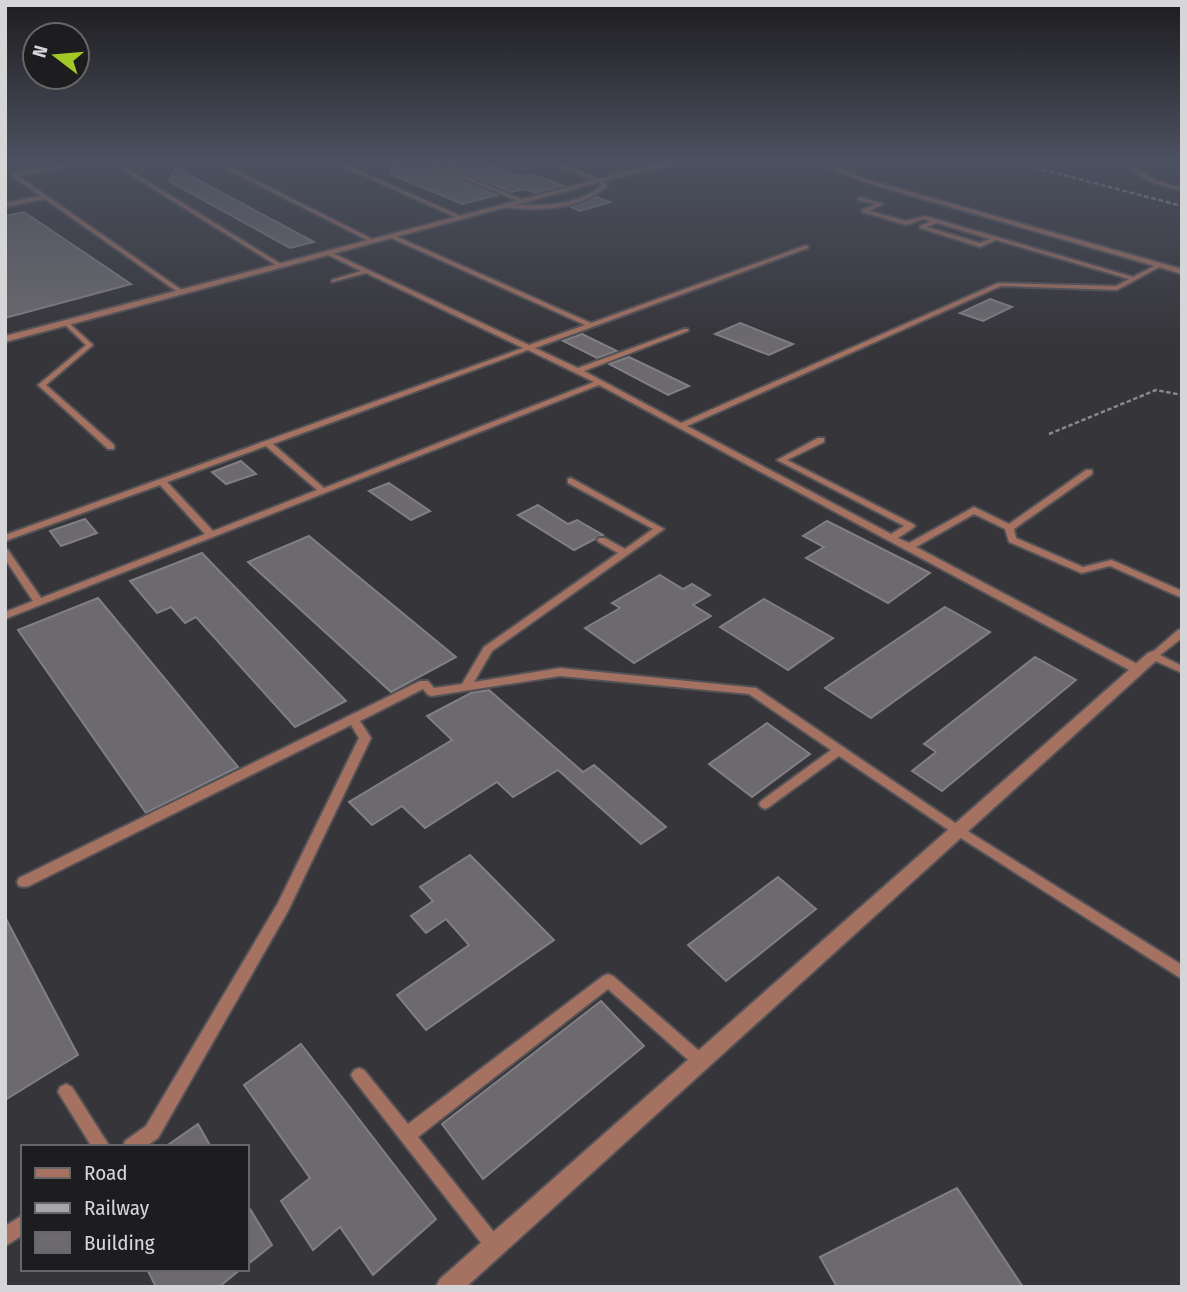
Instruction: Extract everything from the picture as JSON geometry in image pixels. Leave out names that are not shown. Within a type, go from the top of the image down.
[{"type":"street","points":[[5,339],[454,220]]},
{"type":"street","points":[[995,220],[1182,272]]},
{"type":"street","points":[[448,1287],[1153,656]]},
{"type":"lane","points":[[79,220],[181,292]]},
{"type":"lane","points":[[207,220],[281,266]]},
{"type":"lane","points":[[332,220],[373,241]]},
{"type":"lane","points":[[897,220],[906,223],[914,220]]},
{"type":"lane","points":[[997,239],[980,245],[922,227],[936,221],[1134,278]]},
{"type":"lane","points":[[391,236],[590,325]]},
{"type":"lane","points":[[5,538],[806,247]]},
{"type":"lane","points":[[328,253],[578,371],[1137,669]]},
{"type":"lane","points":[[680,426],[1000,284],[1117,288],[1160,265]]},
{"type":"lane","points":[[334,281],[366,271]]},
{"type":"lane","points":[[66,323],[90,345],[42,385],[111,447]]},
{"type":"lane","points":[[578,371],[686,330]]},
{"type":"lane","points":[[5,616],[599,383]]},
{"type":"lane","points":[[821,440],[781,460],[910,526],[892,538]]},
{"type":"lane","points":[[267,443],[323,491]]},
{"type":"lane","points":[[1009,528],[1089,472]]},
{"type":"lane","points":[[161,481],[211,535]]},
{"type":"lane","points":[[465,687],[488,649],[659,530],[571,481]]},
{"type":"lane","points":[[909,547],[974,510],[1009,528],[1012,540],[1082,570],[1111,563],[1182,595]]},
{"type":"lane","points":[[602,540],[625,553]]},
{"type":"lane","points":[[5,552],[39,602]]},
{"type":"lane","points":[[1182,632],[1153,656],[1182,670]]},
{"type":"lane","points":[[24,882],[424,684],[432,692],[560,672],[752,691],[957,830],[1182,974]]},
{"type":"lane","points":[[134,1145],[152,1132],[283,907],[365,738],[353,719]]},
{"type":"lane","points":[[765,804],[839,750]]},
{"type":"lane","points":[[407,1135],[608,980],[700,1061]]},
{"type":"lane","points":[[359,1075],[495,1247]]},
{"type":"lane","points":[[66,1092],[101,1145]]},
{"type":"lane","points":[[5,1237],[21,1225]]},
{"type":"path","points":[[1049,434],[1156,390],[1182,395]]},
{"type":"building","points":[[5,220],[36,220],[131,284],[5,318]]},
{"type":"building","points":[[240,220],[274,220],[314,242],[290,248]]},
{"type":"building","points":[[990,299],[1012,307],[983,321],[960,313]]},
{"type":"building","points":[[740,323],[793,344],[769,355],[715,334]]},
{"type":"building","points":[[582,334],[617,351],[597,358],[563,341]]},
{"type":"building","points":[[629,357],[689,386],[668,395],[609,364]]},
{"type":"building","points":[[241,461],[256,474],[226,484],[212,472]]},
{"type":"building","points":[[389,483],[430,511],[411,520],[369,491]]},
{"type":"building","points":[[538,505],[568,524],[577,520],[603,535],[574,550],[518,515]]},
{"type":"building","points":[[85,519],[97,533],[61,546],[50,531]]},
{"type":"building","points":[[827,521],[930,573],[888,603],[806,558],[824,547],[803,536]]},
{"type":"building","points":[[309,536],[456,657],[391,692],[248,562]]},
{"type":"building","points":[[202,553],[346,701],[295,727],[196,617],[185,623],[171,607],[157,613],[130,581]]},
{"type":"building","points":[[660,575],[683,589],[692,584],[710,595],[693,605],[711,616],[634,663],[585,628],[620,608],[612,603]]},
{"type":"building","points":[[98,598],[238,767],[146,813],[18,630]]},
{"type":"building","points":[[764,599],[833,638],[788,670],[720,627]]},
{"type":"building","points":[[945,607],[990,632],[871,718],[825,688]]},
{"type":"building","points":[[1035,657],[1076,680],[942,791],[912,771],[936,752],[924,744]]},
{"type":"building","points":[[489,690],[583,772],[594,765],[666,827],[641,844],[558,770],[513,797],[497,782],[425,828],[402,806],[372,825],[349,802],[452,740],[427,716],[471,693]]},
{"type":"building","points":[[767,723],[810,754],[752,797],[709,764]]},
{"type":"building","points":[[470,855],[554,940],[426,1030],[397,995],[469,945],[446,919],[426,933],[411,916],[433,901],[420,887]]},
{"type":"building","points":[[778,877],[816,909],[726,981],[688,945]]},
{"type":"building","points":[[5,917],[78,1055],[5,1100]]},
{"type":"building","points":[[601,1001],[644,1046],[483,1179],[442,1124]]},
{"type":"building","points":[[301,1044],[436,1219],[373,1275],[340,1227],[313,1250],[281,1201],[310,1178],[244,1085]]},
{"type":"building","points":[[198,1124],[210,1145],[168,1145]]},
{"type":"building","points":[[957,1188],[1023,1287],[837,1287],[820,1257]]},
{"type":"building","points":[[248,1206],[272,1245],[248,1264]]},
{"type":"building","points":[[148,1271],[239,1271],[219,1287],[156,1287]]}]
